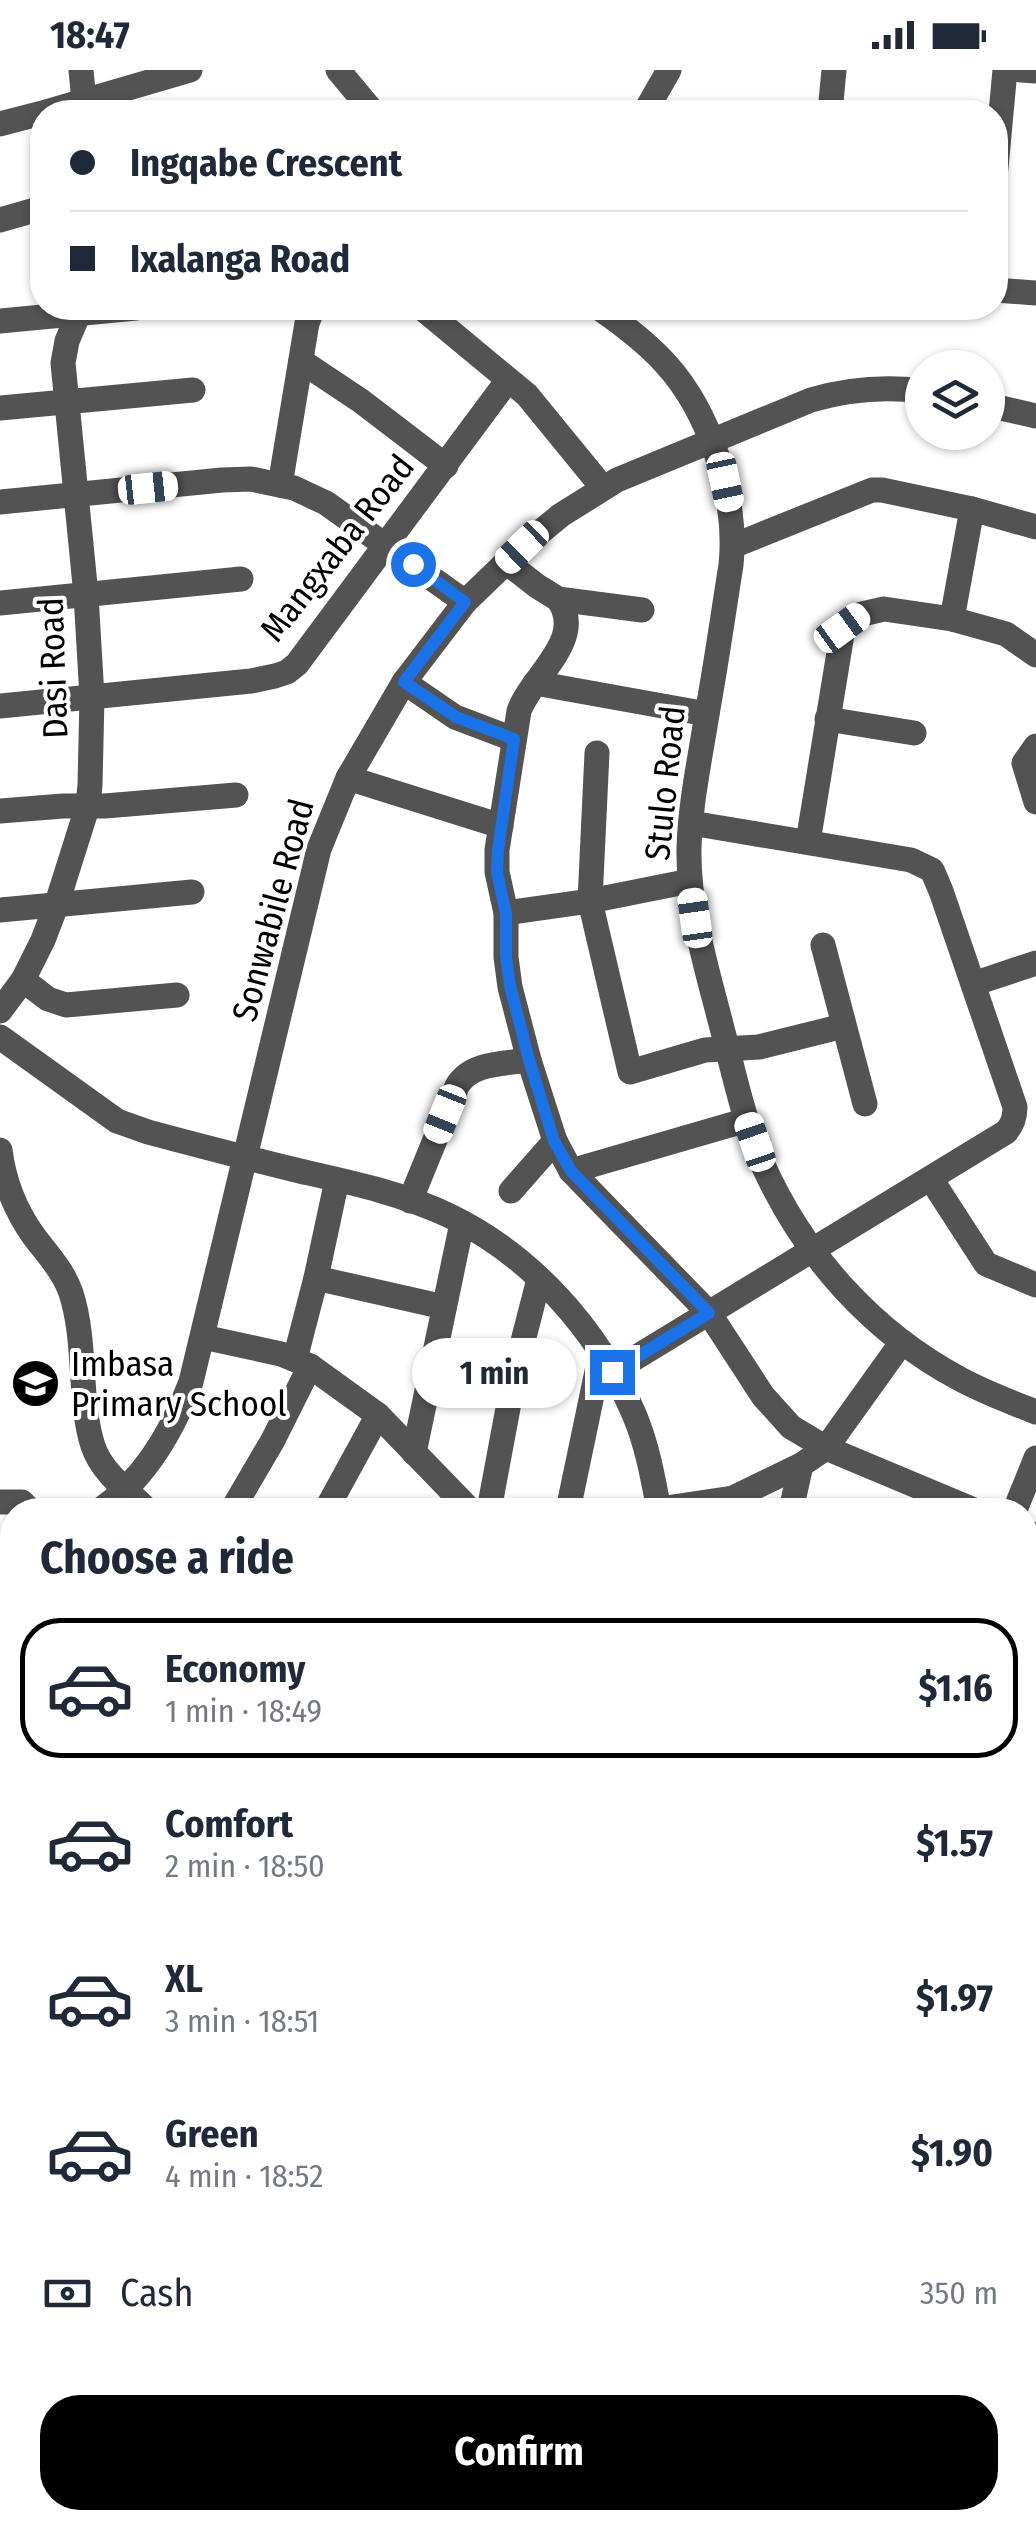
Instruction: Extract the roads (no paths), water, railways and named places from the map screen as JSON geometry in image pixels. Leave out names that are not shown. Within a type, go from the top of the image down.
[{"type":"street","points":[[81,70],[84,100]]},
{"type":"street","points":[[105,100],[190,70]]},
{"type":"street","points":[[338,70],[363,100]]},
{"type":"street","points":[[652,100],[669,70]]},
{"type":"street","points":[[831,100],[834,70]]},
{"type":"street","points":[[1002,100],[1005,70]]},
{"type":"street","points":[[1022,70],[1036,71]]},
{"type":"street","points":[[0,124],[30,116]]},
{"type":"street","points":[[0,220],[30,211]]},
{"type":"street","points":[[1008,291],[1036,293]]},
{"type":"street","points":[[0,321],[30,317]]},
{"type":"street","name":"Dasi Road","points":[[0,1011],[24,980],[56,906],[88,806],[92,697],[64,351],[76,320]]},
{"type":"street","points":[[280,485],[308,320]]},
{"type":"street","points":[[436,320],[539,408],[602,488]]},
{"type":"street","name":"Stulo Road","points":[[615,320],[666,365],[696,408],[728,494],[733,546],[691,823],[690,881],[702,953],[762,1163],[812,1250],[855,1301],[902,1342],[957,1378],[1036,1412]]},
{"type":"street","points":[[301,362],[361,400],[446,466]]},
{"type":"street","name":"Mangxaba Road","points":[[0,706],[251,681],[287,672],[297,664],[508,380]]},
{"type":"street","name":"Sonwabile Road","points":[[115,1498],[155,1456],[180,1412],[191,1382],[314,868],[348,778],[404,682],[465,602],[540,532],[602,488],[633,472],[834,393],[881,387],[905,389]]},
{"type":"street","points":[[0,408],[193,390]]},
{"type":"street","points":[[1005,409],[1036,416]]},
{"type":"street","points":[[0,502],[222,480],[251,480],[294,488],[326,503],[465,602]]},
{"type":"street","points":[[733,546],[872,490],[972,509],[1036,527]]},
{"type":"street","points":[[952,619],[972,509]]},
{"type":"street","points":[[506,562],[558,599],[642,610]]},
{"type":"street","points":[[0,603],[241,580]]},
{"type":"street","points":[[558,599],[568,616],[566,634],[523,699],[497,872],[506,914],[510,986],[554,1141],[571,1171],[709,1313],[778,1415],[826,1448],[945,1498]]},
{"type":"street","points":[[808,842],[842,628],[862,614],[884,609],[952,619],[1006,634],[1036,656]]},
{"type":"street","points":[[404,682],[456,717],[514,739]]},
{"type":"street","points":[[536,682],[707,714]]},
{"type":"street","points":[[827,720],[914,733]]},
{"type":"street","points":[[1036,746],[1024,763],[1036,802]]},
{"type":"street","points":[[598,754],[590,901],[630,1072],[706,1050],[758,1047],[843,1026]]},
{"type":"street","points":[[348,778],[501,826]]},
{"type":"street","points":[[0,811],[236,795]]},
{"type":"street","points":[[571,1498],[607,1362],[709,1313],[932,1179],[1006,1132],[1015,1114],[942,890],[932,870],[911,860],[691,823]]},
{"type":"street","points":[[506,914],[690,881]]},
{"type":"street","points":[[0,910],[192,892]]},
{"type":"street","points":[[823,945],[865,1104]]},
{"type":"street","points":[[973,984],[1036,963]]},
{"type":"street","points":[[24,980],[48,999],[66,1005],[177,995]]},
{"type":"street","points":[[0,1037],[117,1122],[383,1191],[462,1223],[501,1248],[539,1278],[584,1326],[607,1362],[634,1413],[656,1498]]},
{"type":"street","points":[[410,1201],[462,1076],[471,1070],[529,1060]]},
{"type":"street","points":[[571,1171],[747,1120]]},
{"type":"street","points":[[511,1191],[554,1141]]},
{"type":"street","points":[[0,1150],[6,1186],[18,1211],[70,1289],[80,1333],[92,1445],[107,1472],[134,1498]]},
{"type":"street","points":[[932,1179],[986,1264],[1036,1285]]},
{"type":"street","points":[[239,1498],[273,1440],[302,1362],[337,1180]]},
{"type":"street","points":[[414,1452],[462,1223]]},
{"type":"street","points":[[316,1278],[444,1308]]},
{"type":"street","points":[[491,1498],[514,1376],[539,1278]]},
{"type":"street","points":[[203,1337],[302,1362],[378,1416],[458,1498]]},
{"type":"street","points":[[733,1498],[826,1448],[902,1342]]},
{"type":"street","points":[[333,1498],[378,1416]]},
{"type":"street","points":[[1020,1498],[1036,1458]]},
{"type":"street","points":[[793,1498],[800,1464]]},
{"type":"place","name":"Imbasa Primary School","points":[[36,1384]]}]
